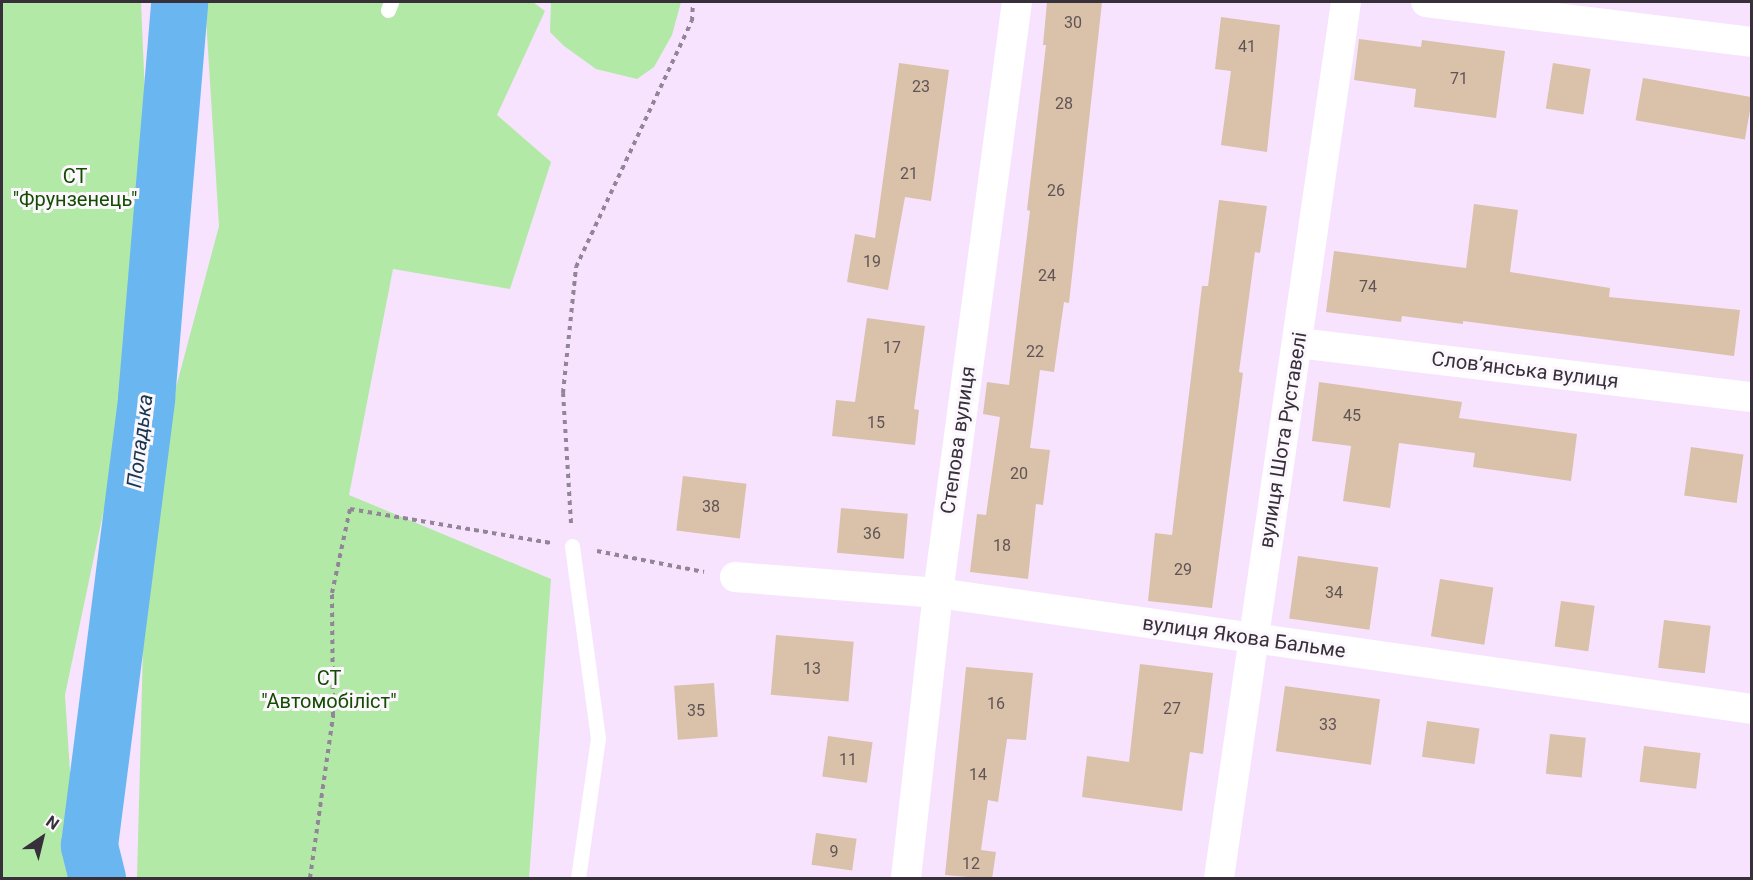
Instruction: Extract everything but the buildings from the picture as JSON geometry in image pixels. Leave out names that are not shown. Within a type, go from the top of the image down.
[{"type":"street","name":"Степова вулиця","points":[[906,879],[938,593],[1017,2]]},
{"type":"street","name":"вулиця Шота Руставелі","points":[[1219,879],[1346,2]]},
{"type":"street","points":[[1426,2],[1752,42]]},
{"type":"street","name":"Словʼянська вулиця","points":[[1298,343],[1752,397]]},
{"type":"street","name":"вулиця Якова Бальме","points":[[735,577],[938,593],[1752,709]]},
{"type":"lane","points":[[572,546],[598,738],[578,879]]},
{"type":"path","points":[[572,546],[563,393],[576,267],[693,21],[693,2]]},
{"type":"path","points":[[310,879],[333,716],[332,593],[350,509],[572,546],[735,577]]},
{"type":"green space","name":"СТ \"Фрунзенець\"","points":[[2,2],[141,2],[150,213],[134,366],[65,695],[77,878],[2,878]]},
{"type":"green space","name":"СТ \"Автомобіліст\"","points":[[205,2],[533,2],[545,11],[497,115],[551,162],[510,289],[393,269],[349,495],[551,579],[529,878],[137,878],[147,496],[219,226]]},
{"type":"green space","points":[[551,2],[681,2],[672,35],[654,67],[637,79],[596,69],[564,46],[550,32]]},
{"type":"waterway","name":"Попадька","points":[[97,878],[89,845],[146,398],[179,2]]}]
